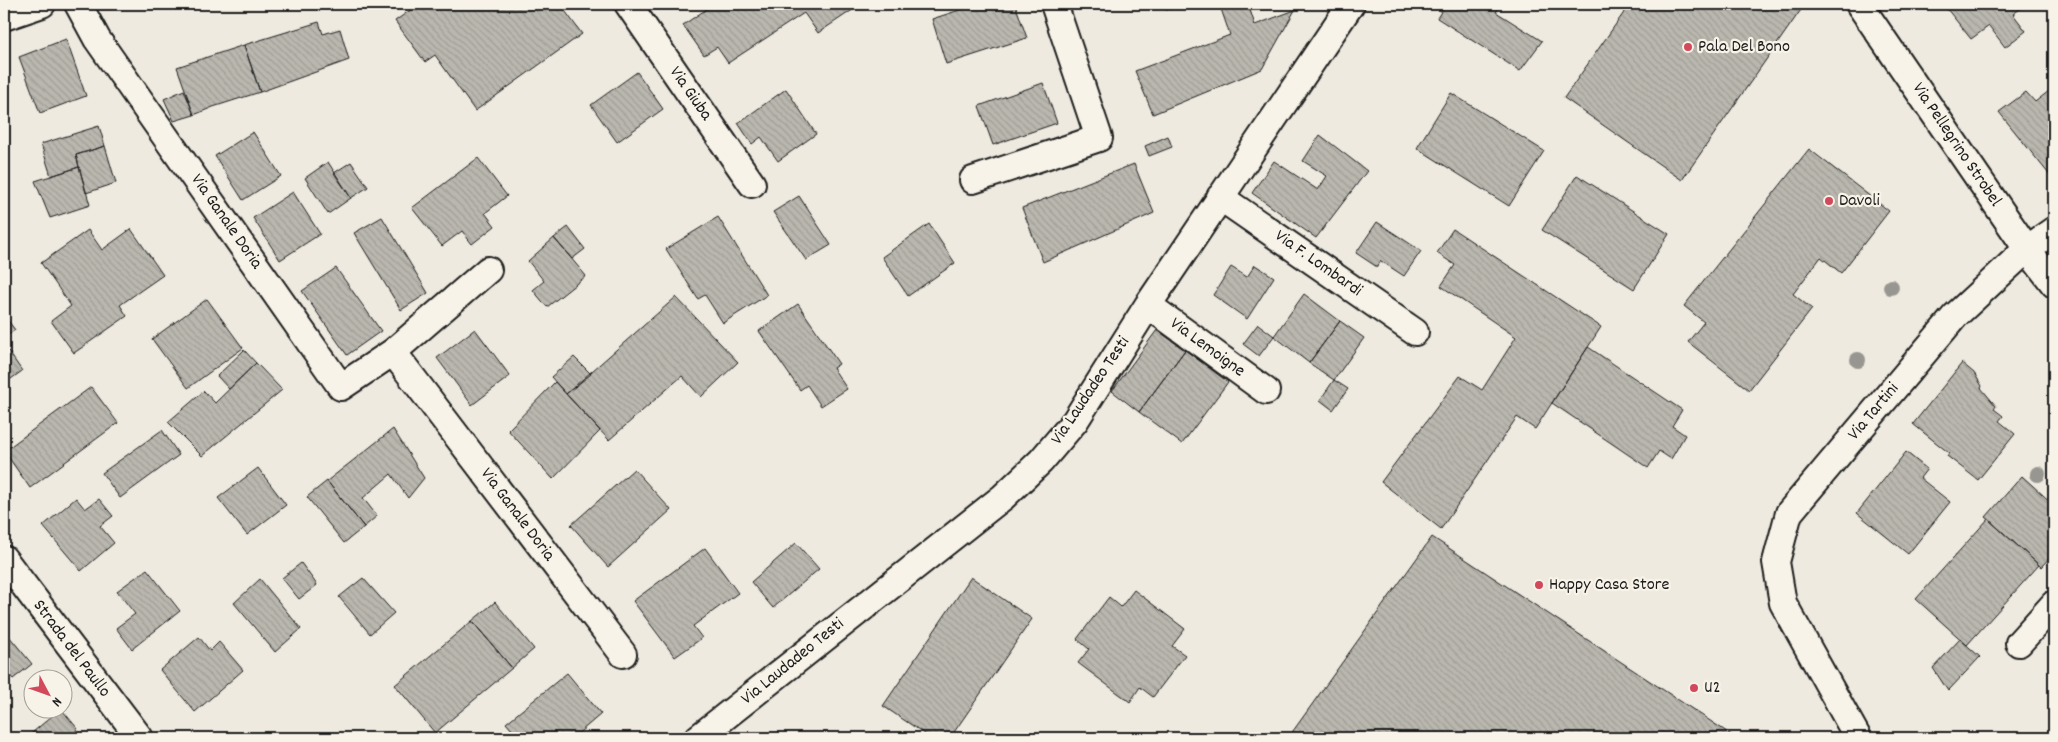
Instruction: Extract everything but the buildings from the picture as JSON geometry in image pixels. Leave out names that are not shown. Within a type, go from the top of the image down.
[{"type":"street","points":[[4,17],[42,4]]},
{"type":"street","name":"Via Ganale Doria","points":[[78,4],[97,39],[341,387],[393,352],[488,270]]},
{"type":"street","name":"Via Giuba","points":[[628,4],[752,184]]},
{"type":"street","points":[[973,180],[1099,138],[1054,4]]},
{"type":"street","name":"Via Laudadeo Testi","points":[[698,738],[1023,480],[1075,421],[1148,305],[1351,4]]},
{"type":"street","name":"Via Pellegrino Strobel","points":[[1859,4],[2027,249],[2054,284]]},
{"type":"street","name":"Via F. Lombardi","points":[[1220,197],[1415,332]]},
{"type":"street","name":"Via Tartini","points":[[1858,738],[1783,603],[1776,562],[1790,513],[1955,316],[2027,249],[2054,230]]},
{"type":"street","name":"Via Lemoigne","points":[[1148,305],[1266,391]]},
{"type":"street","name":"Via Ganale Doria","points":[[393,352],[623,654]]},
{"type":"street","name":"Strada del Paullo","points":[[4,559],[140,738]]},
{"type":"street","points":[[2019,643],[2054,604]]},
{"type":"place","name":"Pala Del Bono","points":[[1688,47]]},
{"type":"place","name":"Davoli","points":[[1829,201]]},
{"type":"place","name":"Happy Casa Store","points":[[1539,585]]},
{"type":"place","name":"U2","points":[[1694,688]]}]
